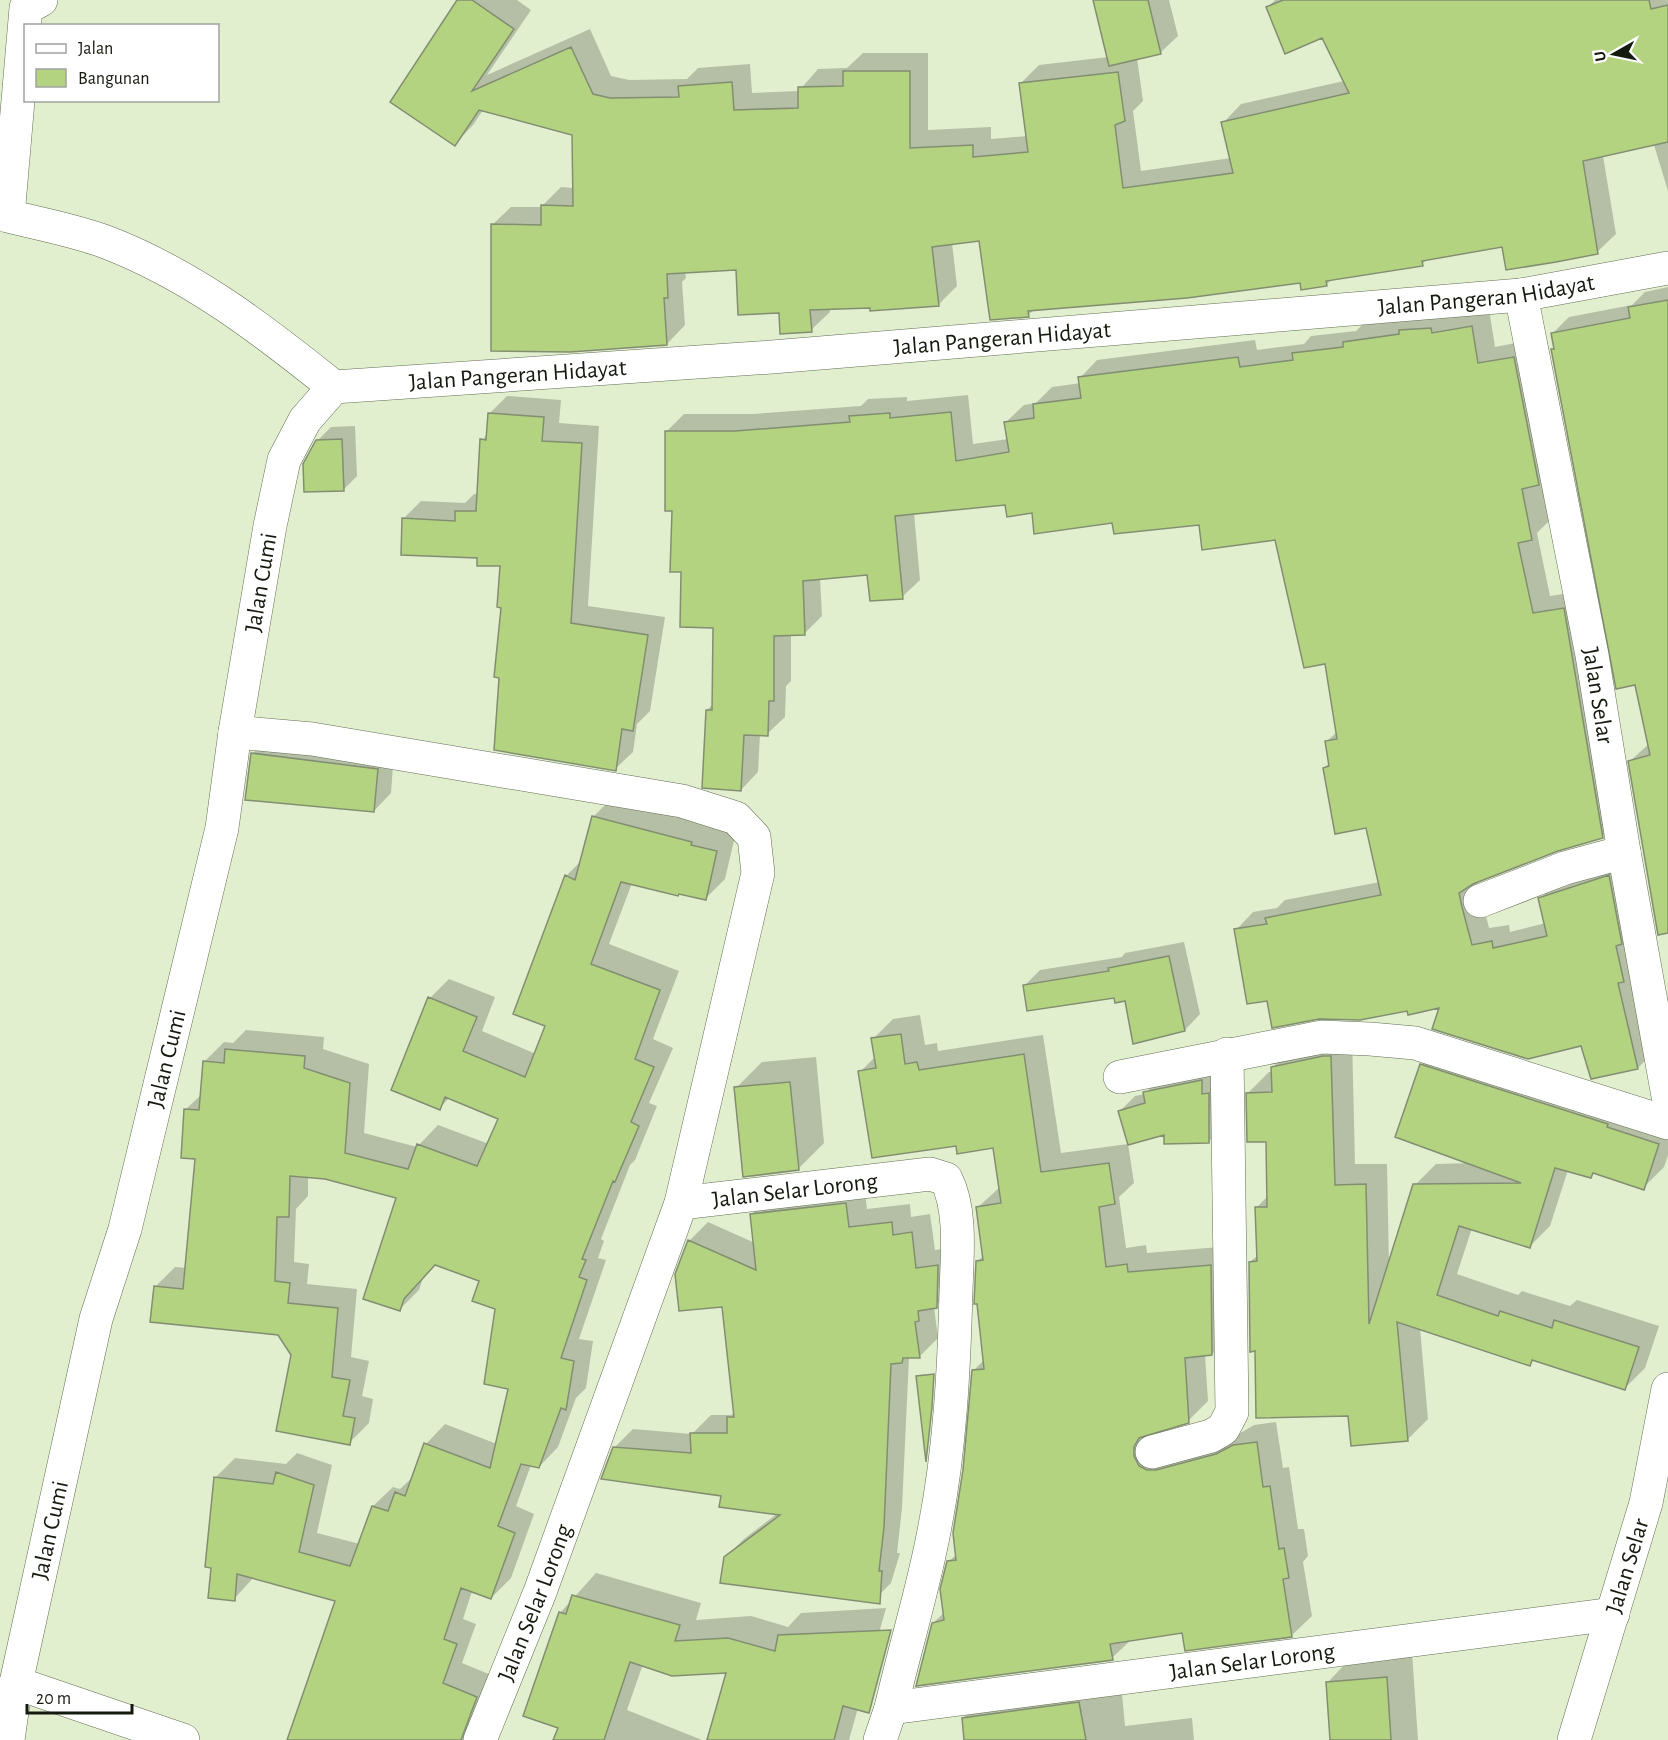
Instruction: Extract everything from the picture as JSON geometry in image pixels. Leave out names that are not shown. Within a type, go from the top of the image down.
[{"type":"street","points":[[25,24],[26,9],[41,0]]},
{"type":"street","points":[[24,32],[8,216],[105,242],[164,268],[248,319],[334,387]]},
{"type":"street","name":"Jalan Pangeran Hidayat","points":[[334,387],[784,356],[1521,295],[1668,268]]},
{"type":"street","name":"Jalan Selar","points":[[1521,295],[1592,656],[1624,852],[1668,1096]]},
{"type":"street","name":"Jalan Cumi","points":[[8,1740],[16,1683],[96,1319],[125,1229],[222,828],[235,732],[270,526],[284,460],[305,420],[334,387]]},
{"type":"street","points":[[235,732],[312,740],[682,801],[736,818],[754,837],[758,873],[681,1203]]},
{"type":"street","points":[[1480,901],[1565,868],[1624,852]]},
{"type":"street","points":[[1120,1077],[1322,1037],[1415,1043],[1668,1123]]},
{"type":"street","points":[[1152,1452],[1211,1436],[1223,1429],[1232,1413],[1227,1054]]},
{"type":"street","name":"Jalan Selar Lorong","points":[[480,1740],[540,1592],[681,1203],[930,1174],[946,1179],[953,1192],[957,1253],[948,1439],[935,1527],[891,1707],[880,1740]]},
{"type":"street","name":"Jalan Selar","points":[[1574,1740],[1613,1614],[1657,1507],[1668,1389]]},
{"type":"street","name":"Jalan Selar Lorong","points":[[891,1707],[1613,1614]]},
{"type":"street","points":[[16,1683],[183,1740]]},
{"type":"building","points":[[457,0],[472,0],[514,29],[472,91],[571,47],[593,94],[610,98],[679,97],[678,86],[732,82],[734,110],[798,108],[798,87],[843,86],[843,71],[910,71],[910,148],[973,145],[973,157],[1028,152],[1019,83],[1118,72],[1125,121],[1115,125],[1123,188],[1233,173],[1221,122],[1349,93],[1322,38],[1285,54],[1266,7],[1283,0],[1649,0],[1651,9],[1668,5],[1668,142],[1583,161],[1598,254],[1556,262],[1506,270],[1502,247],[1422,261],[1423,266],[1326,281],[1327,286],[1301,290],[1300,283],[1187,298],[1028,311],[1029,317],[990,320],[979,241],[932,247],[939,306],[870,311],[870,308],[810,310],[812,332],[780,334],[779,313],[738,315],[736,270],[667,274],[668,298],[664,298],[667,345],[570,352],[491,351],[491,224],[541,225],[541,205],[573,206],[572,135],[479,110],[455,146],[390,102]]},
{"type":"building","points":[[1093,0],[1148,0],[1161,54],[1109,66]]},
{"type":"building","points":[[1668,300],[1668,933],[1658,935],[1628,761],[1650,755],[1635,685],[1616,689],[1551,349],[1554,349],[1551,333],[1630,318],[1628,307]]},
{"type":"building","points":[[1472,326],[1478,363],[1514,357],[1539,485],[1522,489],[1532,540],[1518,543],[1533,613],[1564,608],[1603,838],[1558,851],[1473,884],[1459,893],[1462,907],[1472,945],[1492,941],[1493,948],[1547,936],[1538,898],[1609,875],[1622,944],[1616,946],[1624,982],[1618,983],[1638,1069],[1591,1079],[1581,1046],[1528,1059],[1432,1029],[1439,1008],[1408,1015],[1407,1011],[1360,1020],[1319,1019],[1272,1028],[1267,1001],[1247,1004],[1234,929],[1267,924],[1265,918],[1381,895],[1366,828],[1335,834],[1323,768],[1329,766],[1325,741],[1337,739],[1325,664],[1304,668],[1275,540],[1202,550],[1199,525],[1114,534],[1112,523],[1034,534],[1032,513],[1007,517],[1005,505],[895,516],[903,599],[870,601],[867,575],[803,581],[805,635],[774,636],[774,701],[769,701],[768,736],[744,735],[741,791],[702,788],[706,710],[712,710],[713,628],[680,627],[681,572],[670,572],[672,511],[665,511],[665,431],[735,431],[850,422],[849,416],[890,413],[890,418],[951,412],[956,461],[1009,452],[1004,422],[1034,418],[1033,404],[1081,398],[1078,377],[1238,357],[1240,367],[1293,360],[1292,353],[1343,347],[1343,342],[1399,334],[1399,330],[1431,328],[1432,333]]},
{"type":"building","points":[[488,413],[544,417],[542,441],[582,443],[571,623],[648,635],[633,731],[622,729],[616,771],[494,750],[499,678],[494,677],[501,608],[497,607],[500,566],[477,566],[477,558],[401,555],[402,518],[455,521],[455,511],[476,511],[480,439],[486,440]]},
{"type":"building","points":[[342,439],[344,491],[304,492],[303,464],[316,440]]},
{"type":"building","points":[[251,753],[378,769],[374,812],[245,800]]},
{"type":"building","points":[[592,816],[692,842],[691,845],[717,851],[706,900],[679,894],[678,896],[621,882],[591,964],[660,990],[635,1059],[654,1067],[631,1122],[639,1126],[615,1182],[613,1181],[582,1259],[586,1260],[579,1277],[587,1280],[561,1358],[574,1361],[566,1410],[561,1408],[539,1468],[521,1464],[498,1526],[515,1533],[491,1599],[461,1588],[444,1639],[457,1644],[443,1683],[477,1697],[461,1740],[287,1740],[335,1601],[237,1574],[235,1601],[208,1598],[211,1568],[205,1567],[214,1477],[273,1484],[276,1472],[314,1485],[299,1552],[350,1566],[372,1506],[388,1511],[395,1492],[405,1496],[424,1443],[490,1468],[508,1389],[484,1384],[495,1309],[472,1301],[479,1281],[435,1265],[404,1299],[400,1311],[363,1299],[396,1198],[325,1179],[290,1176],[289,1217],[277,1217],[275,1281],[290,1283],[288,1303],[338,1308],[332,1377],[350,1380],[343,1416],[355,1418],[350,1445],[276,1431],[291,1355],[278,1335],[150,1322],[154,1286],[183,1289],[195,1159],[181,1158],[184,1109],[199,1110],[203,1061],[224,1063],[225,1049],[305,1056],[304,1068],[350,1083],[345,1153],[408,1169],[417,1144],[477,1166],[498,1119],[445,1097],[440,1110],[391,1090],[428,997],[477,1017],[463,1051],[525,1077],[545,1026],[513,1014],[565,875],[575,880]]},
{"type":"building","points":[[1169,956],[1185,1031],[1133,1044],[1125,1001],[1115,1003],[1114,998],[1027,1011],[1023,985],[1109,971],[1108,968]]},
{"type":"building","points":[[901,1034],[905,1064],[917,1062],[919,1070],[1024,1054],[1041,1172],[1109,1163],[1115,1204],[1099,1207],[1106,1267],[1127,1264],[1128,1272],[1211,1265],[1212,1355],[1185,1358],[1189,1423],[1139,1438],[1134,1447],[1134,1456],[1139,1466],[1147,1470],[1156,1470],[1216,1454],[1233,1445],[1257,1442],[1263,1487],[1270,1486],[1279,1549],[1284,1548],[1289,1578],[1283,1579],[1292,1637],[1185,1651],[1182,1633],[1110,1644],[1113,1660],[916,1686],[932,1623],[944,1620],[940,1589],[947,1561],[956,1560],[953,1533],[963,1470],[972,1370],[984,1369],[977,1304],[974,1304],[976,1261],[983,1260],[976,1207],[1001,1203],[993,1148],[957,1154],[956,1146],[872,1158],[858,1071],[876,1068],[871,1038]]},
{"type":"building","points":[[1331,1056],[1335,1185],[1366,1184],[1369,1324],[1413,1184],[1521,1183],[1395,1137],[1420,1064],[1608,1124],[1607,1127],[1659,1144],[1644,1190],[1593,1173],[1591,1178],[1555,1168],[1530,1248],[1459,1226],[1437,1295],[1498,1316],[1500,1311],[1552,1328],[1554,1320],[1639,1347],[1625,1390],[1532,1360],[1530,1366],[1397,1322],[1408,1441],[1351,1446],[1348,1416],[1256,1418],[1255,1351],[1250,1352],[1249,1262],[1257,1261],[1255,1207],[1267,1207],[1266,1142],[1247,1142],[1246,1093],[1272,1092],[1271,1067]]},
{"type":"building","points":[[1202,1080],[1202,1094],[1209,1093],[1209,1143],[1164,1144],[1164,1135],[1128,1145],[1118,1111],[1145,1103],[1143,1092]]},
{"type":"building","points":[[790,1082],[799,1170],[743,1177],[734,1087]]},
{"type":"building","points":[[846,1203],[849,1227],[892,1222],[893,1235],[912,1232],[916,1268],[938,1265],[937,1308],[918,1311],[919,1321],[915,1322],[920,1358],[903,1358],[902,1363],[891,1364],[884,1527],[879,1571],[882,1571],[880,1604],[720,1583],[724,1557],[780,1515],[719,1507],[721,1496],[601,1479],[613,1447],[691,1453],[690,1433],[727,1433],[727,1417],[734,1417],[722,1307],[679,1311],[675,1274],[688,1240],[756,1270],[750,1214]]},
{"type":"building","points":[[934,1374],[932,1407],[926,1462],[916,1376]]},
{"type":"building","points":[[572,1595],[680,1625],[675,1641],[728,1638],[775,1651],[778,1635],[891,1630],[869,1713],[843,1706],[834,1740],[707,1740],[726,1673],[672,1676],[630,1662],[604,1740],[553,1740],[558,1728],[523,1716],[559,1612],[566,1614]]},
{"type":"building","points":[[1387,1677],[1391,1740],[1330,1740],[1326,1682]]},
{"type":"building","points":[[1079,1702],[1086,1740],[964,1740],[962,1718]]}]
